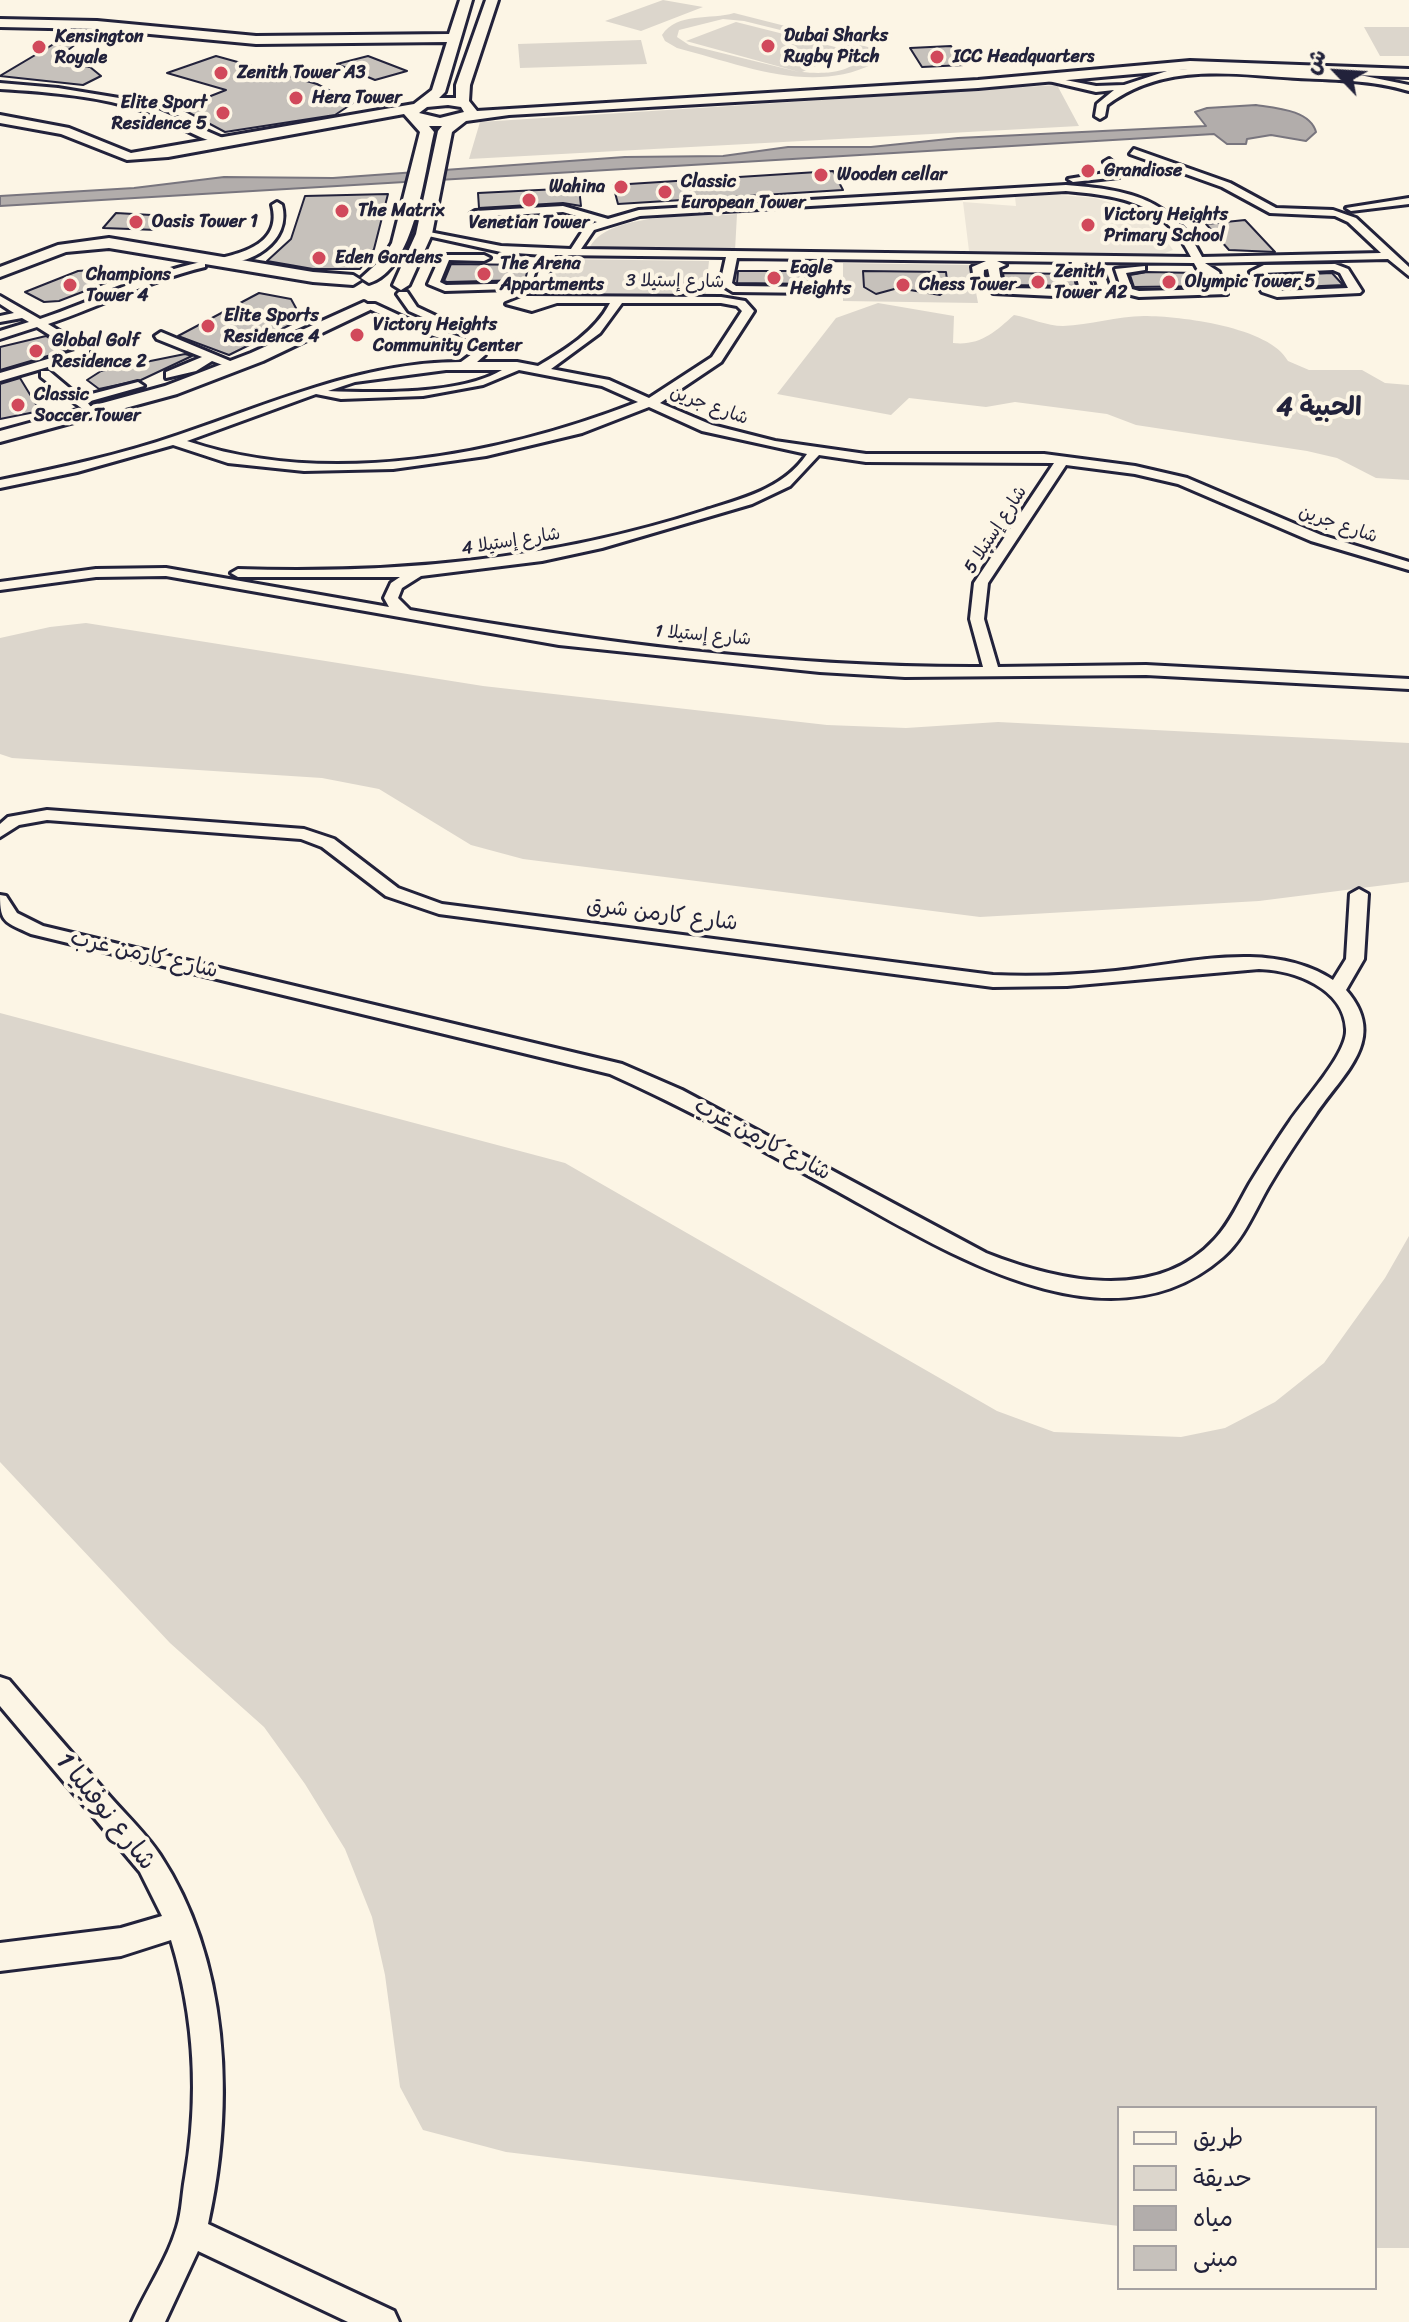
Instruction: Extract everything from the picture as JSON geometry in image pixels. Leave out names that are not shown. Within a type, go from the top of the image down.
[{"type":"street","points":[[418,112],[438,92],[466,0]]},
{"type":"street","points":[[0,437],[93,415],[236,366],[367,307],[388,303],[402,289],[424,234],[445,131],[463,108],[492,0]]},
{"type":"street","points":[[423,39],[457,24]]},
{"type":"street","points":[[0,25],[97,25],[256,40],[455,38]]},
{"type":"street","points":[[0,25],[108,31],[231,44],[419,43],[449,54]]},
{"type":"street","points":[[0,126],[59,139],[86,151],[100,164],[373,123],[418,112],[463,108],[480,99],[521,102],[1006,76],[1167,56],[1409,73]]},
{"type":"street","points":[[119,171],[133,160],[201,142],[227,142],[418,112],[463,108],[509,111],[1045,79],[1089,81],[1169,66],[1255,61],[1409,64]]},
{"type":"street","points":[[1089,81],[1110,89],[1167,76],[1228,71],[1369,79],[1409,88]]},
{"type":"street","points":[[1100,116],[1106,100],[1135,84]]},
{"type":"street","points":[[0,86],[75,93],[127,103],[176,120],[201,142]]},
{"type":"street","points":[[757,97],[762,92],[790,89]]},
{"type":"street","points":[[296,339],[324,316],[337,286],[361,279],[397,249],[426,136],[426,128],[418,112]]},
{"type":"street","points":[[0,119],[64,131],[133,160]]},
{"type":"street","points":[[373,123],[403,126],[426,136]]},
{"type":"street","points":[[1134,152],[1226,185],[1274,211],[1341,213],[1409,201]]},
{"type":"street","points":[[737,192],[748,199],[778,200],[1047,184],[1111,176],[1118,171],[1109,162]]},
{"type":"street","points":[[1023,181],[1099,192],[1151,206],[1180,228],[1200,264],[1215,274],[1222,293],[1148,294],[1125,290],[1118,272],[1130,264]]},
{"type":"street","points":[[888,189],[962,188],[979,183]]},
{"type":"street","points":[[724,190],[734,207]]},
{"type":"street","points":[[612,207],[734,207],[846,191]]},
{"type":"street","points":[[574,252],[585,232],[604,221],[715,201]]},
{"type":"street","points":[[256,260],[278,226],[280,211],[277,205]]},
{"type":"street","points":[[475,214],[563,209],[589,212],[604,221]]},
{"type":"street","points":[[1341,213],[1409,273]]},
{"type":"street","points":[[424,234],[549,257]]},
{"type":"street","points":[[0,272],[53,251],[93,243],[125,244],[220,261],[256,260],[361,279],[402,289],[413,309],[478,338],[490,365],[485,381]]},
{"type":"street","points":[[417,254],[445,244],[471,244]]},
{"type":"street","points":[[549,257],[543,284],[537,287],[445,288],[434,284],[443,259],[453,255],[549,257],[574,252],[831,263],[992,261],[1256,265],[1326,263],[1409,250]]},
{"type":"street","points":[[0,279],[87,251],[115,251],[166,266],[201,265],[304,285],[333,300],[367,307],[477,348],[477,360],[465,365]]},
{"type":"street","points":[[731,259],[726,284],[737,289],[819,290],[823,287],[831,263]]},
{"type":"street","points":[[992,261],[995,289],[1004,293],[1082,293],[1086,291],[1078,263]]},
{"type":"street","points":[[979,284],[978,267],[992,261]]},
{"type":"street","points":[[831,263],[835,285]]},
{"type":"street","points":[[1078,263],[1099,272],[1103,288]]},
{"type":"street","points":[[1283,295],[1356,291],[1344,271],[1326,263]]},
{"type":"street","points":[[1256,265],[1256,272],[1266,290],[1301,300],[1349,299]]},
{"type":"street","points":[[0,335],[106,301],[166,266]]},
{"type":"street","points":[[1148,294],[1158,299],[1209,300]]},
{"type":"street","points":[[0,299],[85,352],[0,377]]},
{"type":"street","name":"شارع إستيلا 3","points":[[556,299],[728,301],[748,308],[740,330],[711,364],[687,383],[650,403]]},
{"type":"street","points":[[542,369],[599,327],[618,299]]},
{"type":"street","points":[[0,319],[25,314]]},
{"type":"street","points":[[440,336],[457,328]]},
{"type":"street","points":[[161,336],[236,366]]},
{"type":"street","points":[[170,375],[212,356]]},
{"type":"street","name":"شارع جرين","points":[[0,484],[174,441],[339,383],[407,370],[465,365],[517,366],[605,383],[723,433],[815,452],[894,460],[1063,459],[1110,465],[1182,481],[1316,538],[1409,566]]},
{"type":"street","points":[[306,393],[355,396],[485,381],[517,366]]},
{"type":"street","points":[[45,374],[93,415]]},
{"type":"street","points":[[339,383],[355,396]]},
{"type":"street","points":[[77,401],[138,386]]},
{"type":"street","points":[[174,441],[201,454],[253,462],[338,465],[427,461],[502,450],[568,434],[650,403]]},
{"type":"street","name":"شارع إستيلا 4","points":[[186,574],[322,577],[421,571],[557,553],[675,525],[781,487],[800,473],[815,452]]},
{"type":"street","name":"شارع إستيلا 5","points":[[992,671],[977,619],[981,583],[1063,459]]},
{"type":"street","points":[[409,616],[393,604],[392,592],[403,580],[421,571]]},
{"type":"street","name":"شارع إستيلا 1","points":[[0,586],[96,573],[186,574],[573,643],[789,664],[905,672],[1173,671],[1409,684]]},
{"type":"street","points":[[0,813],[25,817]]},
{"type":"street","name":"شارع كارمن شرق","points":[[0,832],[25,817],[47,815],[304,834],[328,843],[392,892],[427,906],[467,914],[1014,982],[1262,963],[1303,971],[1336,991]]},
{"type":"street","name":"شارع كارمن غرب","points":[[0,900],[10,917],[37,930],[615,1069],[717,1116],[979,1258],[1032,1279],[1089,1290],[1120,1290],[1175,1277],[1198,1265],[1223,1244],[1354,1046],[1358,1033],[1356,1018],[1336,991]]},
{"type":"street","points":[[1336,991],[1355,959],[1359,901],[1339,906]]},
{"type":"street","name":"شارع نوفيليا 1","points":[[0,1688],[128,1834],[156,1873],[180,1924],[198,1978],[207,2026],[211,2078],[207,2138],[191,2232],[148,2322]]},
{"type":"street","points":[[0,1957],[109,1945],[180,1924]]},
{"type":"street","points":[[191,2232],[383,2322]]},
{"type":"shaded area","name":"Victory Heights Primary School","points":[[1049,194],[1095,198],[1134,210],[1153,222],[1173,250],[1160,255],[969,251],[963,202],[1016,206],[1015,197]]},
{"type":"green space","points":[[663,0],[703,7],[641,31],[605,21]]},
{"type":"green space","points":[[734,13],[868,47],[877,55],[873,64],[849,73],[800,77],[775,74],[677,48],[665,41],[662,35],[668,28],[685,20]],"holes":[[[723,19],[744,21],[849,47],[861,57],[843,70],[802,72],[851,51],[736,22],[686,41],[799,72],[689,45],[677,37],[679,30]]]},
{"type":"green space","points":[[1364,27],[1409,27],[1409,56],[1380,56]]},
{"type":"green space","points":[[641,40],[647,64],[520,68],[518,44]]},
{"type":"green space","points":[[1057,85],[1079,126],[469,159],[480,122]]},
{"type":"green space","points":[[737,214],[735,251],[589,249],[598,237],[633,222],[678,216]]},
{"type":"green space","points":[[559,259],[709,261],[705,299],[550,295]]},
{"type":"green space","points":[[843,263],[971,265],[978,303],[843,301]]},
{"type":"green space","points":[[878,303],[954,316],[953,343],[979,340],[1014,315],[1063,326],[1144,316],[1201,321],[1263,340],[1278,349],[1288,361],[1309,370],[1362,370],[1385,383],[1409,385],[1409,480],[1376,478],[1337,458],[1307,451],[1136,425],[1107,414],[1015,402],[986,407],[909,398],[891,415],[777,394],[836,318]]},
{"type":"green space","points":[[86,623],[483,686],[827,725],[906,728],[998,722],[1409,743],[1409,882],[1259,901],[980,917],[523,859],[471,845],[379,789],[322,778],[12,758],[0,754],[0,638]]},
{"type":"green space","points":[[0,1013],[565,1163],[997,1411],[1054,1432],[1181,1437],[1225,1428],[1275,1402],[1324,1363],[1385,1278],[1409,1236],[1409,2248],[1377,2248],[1377,2106],[1117,2106],[1117,2226],[506,2152],[423,2130],[400,2087],[385,1975],[372,1917],[345,1849],[305,1784],[264,1727],[170,1643],[0,1462]]},
{"type":"water","points":[[1256,105],[1300,115],[1313,125],[1316,132],[1306,141],[1271,135],[1247,139],[1246,144],[1227,144],[1214,134],[0,206],[0,196],[134,188],[224,177],[333,178],[625,157],[723,156],[788,147],[871,147],[958,138],[1206,126],[1195,112],[1207,108]]},
{"type":"building","points":[[74,32],[87,35],[52,63],[90,67],[101,76],[83,85],[0,76]]},
{"type":"building","name":"ICC Headquarters","points":[[951,46],[964,65],[922,67],[910,48]]},
{"type":"building","points":[[216,56],[317,84],[353,103],[335,115],[225,132],[180,108],[226,90],[167,73]]},
{"type":"building","points":[[368,56],[407,71],[375,80],[337,64]]},
{"type":"building","points":[[833,171],[843,190],[618,204],[613,185]]},
{"type":"building","name":"Venetian Tower","points":[[579,188],[581,206],[563,203],[479,208],[478,193]]},
{"type":"building","points":[[388,194],[374,249],[360,269],[313,269],[267,261],[291,239],[305,196]]},
{"type":"building","name":"Oasis Tower 1","points":[[116,213],[169,216],[157,230],[103,228]]},
{"type":"building","points":[[1245,220],[1275,252],[1229,250],[1206,224]]},
{"type":"building","name":"The Arena Appartments","points":[[451,264],[529,265],[525,280],[447,282],[444,281]]},
{"type":"building","name":"Champions Tower 4","points":[[91,270],[116,279],[59,301],[44,302],[25,292],[78,271]]},
{"type":"building","name":"Eagle Heights","points":[[738,271],[814,271],[813,284],[737,283]]},
{"type":"building","name":"Chess Tower","points":[[863,271],[946,272],[948,289],[940,295],[898,288],[876,294],[864,287]]},
{"type":"building","name":"Olympic Tower 5","points":[[1147,272],[1197,273],[1208,278],[1211,286],[1134,287],[1130,275]]},
{"type":"building","name":"Zenith Tower A2","points":[[1003,273],[1073,274],[1076,286],[1005,285]]},
{"type":"building","points":[[1332,273],[1343,285],[1278,288],[1272,286],[1267,276]]},
{"type":"building","points":[[259,293],[291,299],[302,319],[229,355],[178,336]]},
{"type":"building","name":"Global Golf Residence 2","points":[[46,336],[68,350],[0,370],[0,347]]},
{"type":"building","points":[[185,354],[192,356],[141,380],[99,389],[87,380],[101,371]]},
{"type":"building","name":"Classic Soccer Tower","points":[[20,378],[40,411],[0,419],[0,384]]},
{"type":"place","name":"Dubai Sharks Rugby Pitch","points":[[768,46]]},
{"type":"place","name":"Kensington Royale","points":[[39,47]]},
{"type":"place","name":"ICC Headquarters","points":[[937,57]]},
{"type":"place","name":"Zenith Tower A3","points":[[221,73]]},
{"type":"place","name":"Hera Tower","points":[[296,98]]},
{"type":"place","name":"Elite Sport Residence 5","points":[[223,113]]},
{"type":"place","name":"Grandiose","points":[[1088,171]]},
{"type":"place","name":"Wooden cellar","points":[[821,175]]},
{"type":"place","name":"Wahina","points":[[621,187]]},
{"type":"place","name":"Classic European Tower","points":[[665,192]]},
{"type":"place","name":"Venetian Tower","points":[[529,200]]},
{"type":"place","name":"The Matrix","points":[[342,211]]},
{"type":"place","name":"Oasis Tower 1","points":[[136,222]]},
{"type":"place","name":"Victory Heights Primary School","points":[[1088,225]]},
{"type":"place","name":"Eden Gardens","points":[[319,258]]},
{"type":"place","name":"The Arena Appartments","points":[[484,274]]},
{"type":"place","name":"Eagle Heights","points":[[774,278]]},
{"type":"place","name":"Zenith Tower A2","points":[[1038,282]]},
{"type":"place","name":"Olympic Tower 5","points":[[1169,282]]},
{"type":"place","name":"Champions Tower 4","points":[[70,285]]},
{"type":"place","name":"Chess Tower","points":[[903,285]]},
{"type":"place","name":"Elite Sports Residence 4","points":[[208,326]]},
{"type":"place","name":"Victory Heights Community Center","points":[[357,335]]},
{"type":"place","name":"Global Golf Residence 2","points":[[36,351]]},
{"type":"place","name":"Classic Soccer Tower","points":[[18,405]]},
{"type":"district","name":"الحبية 4","points":[[1319,408]]}]
